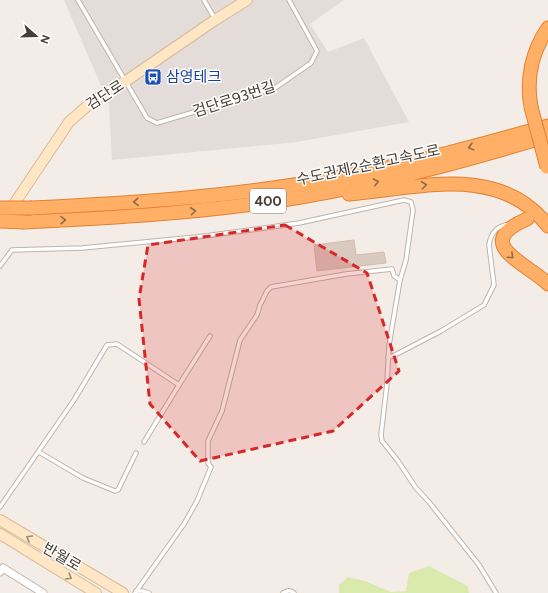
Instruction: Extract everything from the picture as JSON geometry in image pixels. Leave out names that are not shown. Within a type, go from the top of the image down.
[{"type":"highway","points":[[548,28],[537,47],[531,66],[529,86],[548,168]]},
{"type":"highway","points":[[548,40],[541,55],[536,77],[534,106],[548,144]]},
{"type":"highway","name":"수도권제2순환고속도로","points":[[0,208],[32,208],[177,200],[309,183],[424,159],[548,126]]},
{"type":"highway","name":"수도권제2순환고속도로","points":[[0,221],[24,222],[131,217],[301,197],[409,175],[548,136]]},
{"type":"highway","points":[[301,197],[378,192],[440,183],[468,184],[500,191],[518,200],[531,209],[548,226]]},
{"type":"highway","points":[[523,221],[510,227],[505,233],[503,245],[509,254],[548,284]]},
{"type":"main road","name":"검단로","points":[[0,227],[69,122],[94,100],[126,81],[247,0]]},
{"type":"main road","name":"반월로","points":[[0,520],[123,593]]},
{"type":"main road","name":"반월로","points":[[0,534],[96,593]]},
{"type":"street","points":[[0,572],[3,568],[43,593]]},
{"type":"lane","points":[[78,0],[126,81]]},
{"type":"lane","points":[[204,0],[215,20]]},
{"type":"lane","name":"검단로93번길","points":[[126,81],[147,118],[157,123],[275,88],[311,63],[317,51],[289,0]]},
{"type":"lane","points":[[0,266],[12,250],[82,248],[197,237],[299,223],[404,200],[411,202],[413,210],[406,260],[400,280],[388,357],[387,383],[381,435],[382,441],[398,461],[416,488],[479,565],[496,593]]},
{"type":"lane","points":[[388,357],[393,356],[441,331],[484,305],[494,285],[489,245],[490,240],[496,229],[503,225],[523,221]]},
{"type":"lane","points":[[136,592],[184,524],[208,474],[211,467],[208,463],[208,441],[222,411],[240,340],[257,315],[266,291],[271,287],[346,274],[392,269],[394,276],[400,280]]},
{"type":"lane","points":[[144,442],[210,336]]},
{"type":"lane","points":[[0,507],[74,400],[107,346],[117,344],[179,385]]},
{"type":"lane","points":[[39,452],[83,478],[115,491],[118,490],[136,453]]},
{"type":"lane","points":[[283,593],[288,590],[294,593]]},
{"type":"lane","points":[[136,592],[143,591],[149,593]]},
{"type":"highlighted area","points":[[285,225],[367,273],[399,371],[333,431],[200,461],[150,404],[139,299],[148,245]]},
{"type":"shaded area","points":[[64,0],[344,0],[310,24],[328,52],[364,38],[409,122],[297,142],[112,160],[109,104]]},
{"type":"green space","points":[[429,566],[468,586],[469,593],[339,593],[339,585],[348,577],[365,581],[391,592],[406,591],[409,573]]},
{"type":"building","points":[[354,240],[356,255],[384,252],[386,263],[317,271],[314,245]]},
{"type":"place","name":"삼영테크","points":[[153,77]]}]
